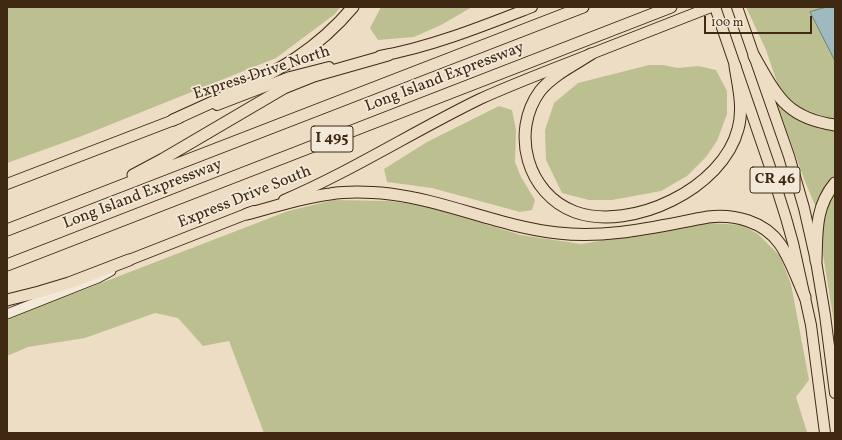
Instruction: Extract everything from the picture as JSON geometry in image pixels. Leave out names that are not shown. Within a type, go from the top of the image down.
[{"type":"highway","points":[[173,120],[261,78],[288,63],[323,37],[353,7]]},
{"type":"highway","name":"Long Island Expressway","points":[[7,230],[583,7]]},
{"type":"highway","name":"Long Island Expressway","points":[[7,265],[671,7]]},
{"type":"highway","points":[[591,54],[554,78],[540,91],[528,116],[524,144],[532,172],[547,194],[575,212],[593,216],[611,217],[628,215],[664,205],[691,189],[715,168],[731,147],[740,122],[740,100],[735,66]]},
{"type":"highway","points":[[91,198],[163,159],[284,88],[314,76],[388,55]]},
{"type":"highway","points":[[754,56],[774,91],[784,103],[805,118],[835,125]]},
{"type":"highway","points":[[816,261],[819,213],[827,193],[835,183]]},
{"type":"highway","points":[[247,214],[320,195],[367,193],[390,194],[413,198],[522,227],[547,232],[570,234],[612,234],[708,217],[732,217],[748,220],[768,231],[779,242],[789,260],[805,297]]},
{"type":"highway","points":[[7,300],[69,283],[129,260]]},
{"type":"main road","name":"Express Drive North","points":[[7,184],[290,77],[347,62],[388,55],[417,47],[468,31],[532,7]]},
{"type":"main road","name":"Express Drive South","points":[[7,314],[98,278],[129,260],[247,214],[333,178],[481,98],[711,7]]},
{"type":"main road","name":"CR 46","points":[[715,7],[780,195],[793,243],[810,325],[825,433]]},
{"type":"main road","name":"CR 46","points":[[738,7],[797,181],[816,261],[825,315],[835,394]]},
{"type":"green space","points":[[7,7],[340,7],[335,14],[276,58],[82,136],[7,163]]},
{"type":"green space","points":[[381,7],[472,7],[441,25],[414,37],[378,40],[370,28]]},
{"type":"green space","points":[[746,7],[835,7],[835,120],[800,108],[779,88],[766,50]]},
{"type":"green space","points":[[649,65],[663,65],[678,68],[698,66],[716,70],[727,91],[727,114],[717,141],[706,157],[687,176],[661,191],[612,200],[589,200],[562,193],[546,160],[545,130],[554,103],[578,83]]},
{"type":"green space","points":[[780,103],[791,116],[820,129],[835,130],[835,179],[816,208],[777,104]]},
{"type":"green space","points":[[499,106],[512,110],[516,130],[515,162],[521,177],[535,200],[532,210],[520,212],[432,188],[387,182],[384,169],[427,142]]},
{"type":"green space","points":[[835,191],[835,329],[821,242],[821,224],[825,206]]},
{"type":"green space","points":[[334,200],[390,201],[425,206],[521,235],[581,244],[709,223],[742,225],[758,234],[780,256],[791,284],[809,380],[796,397],[807,432],[264,433],[229,341],[203,346],[178,318],[155,313],[85,338],[28,347],[7,356],[7,320],[288,211]]},
{"type":"water","points":[[827,7],[835,7],[835,61],[810,12]]}]
